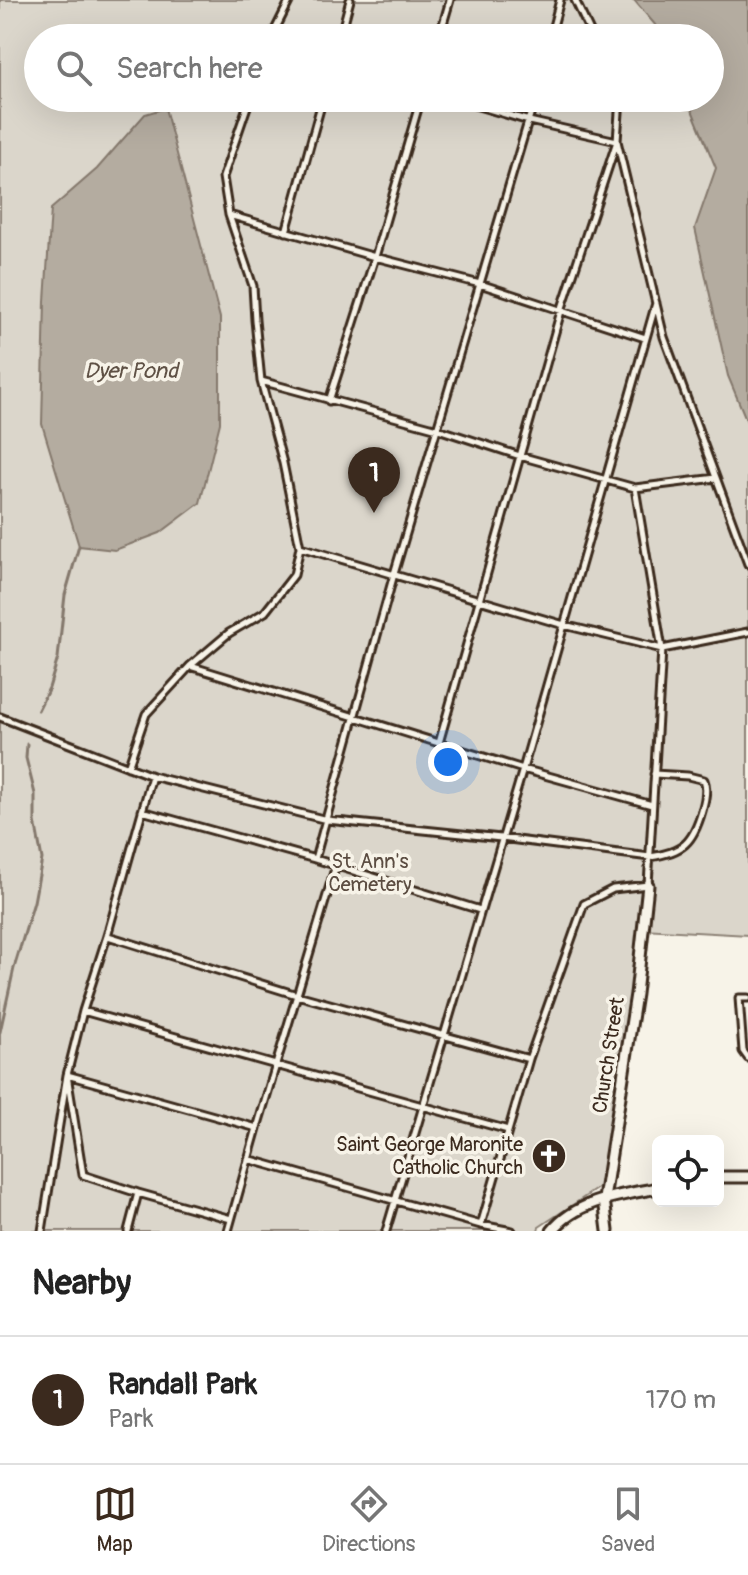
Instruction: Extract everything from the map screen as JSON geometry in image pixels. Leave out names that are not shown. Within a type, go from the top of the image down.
[{"type":"street","name":"Church Street","points":[[608,1231],[604,1199],[636,994],[648,885]]},
{"type":"street","points":[[724,1177],[748,1177]]},
{"type":"street","points":[[552,1231],[574,1211],[604,1199],[652,1189]]},
{"type":"lane","points":[[278,24],[290,0]]},
{"type":"lane","points":[[344,24],[350,0]]},
{"type":"lane","points":[[443,24],[450,0]]},
{"type":"lane","points":[[554,24],[560,0]]},
{"type":"lane","points":[[575,0],[586,24]]},
{"type":"lane","points":[[128,767],[146,714],[190,666],[229,633],[265,612],[294,575],[300,547],[283,463],[261,381],[253,286],[229,215],[223,177],[245,112]]},
{"type":"lane","points":[[286,232],[319,112]]},
{"type":"lane","points":[[329,401],[417,112]]},
{"type":"lane","points":[[498,112],[617,141]]},
{"type":"lane","points":[[315,859],[394,574],[531,112]]},
{"type":"lane","points":[[439,743],[561,311],[617,141],[619,112]]},
{"type":"lane","points":[[617,141],[664,337],[748,564]]},
{"type":"lane","points":[[229,215],[480,284],[645,338]]},
{"type":"lane","points":[[386,1231],[523,769],[656,303]]},
{"type":"lane","points":[[261,381],[438,429],[635,488],[716,478]]},
{"type":"lane","points":[[481,1225],[529,1059],[584,904],[613,889],[648,885],[662,649],[635,488]]},
{"type":"lane","points":[[300,547],[564,625],[662,649],[748,632]]},
{"type":"lane","points":[[190,666],[523,769],[652,805]]},
{"type":"lane","points":[[0,717],[152,776],[327,820],[650,857],[667,855],[682,848],[691,839],[698,827],[706,784],[704,780],[688,776],[654,774]]},
{"type":"lane","points":[[42,1231],[67,1075],[152,776]]},
{"type":"lane","points":[[142,811],[336,865],[480,910]]},
{"type":"lane","points":[[228,1231],[336,865]]},
{"type":"lane","points":[[107,936],[297,995],[529,1059]]},
{"type":"lane","points":[[748,998],[739,998],[743,1051],[748,1058]]},
{"type":"lane","points":[[83,1011],[508,1130]]},
{"type":"lane","points":[[67,1075],[257,1128]]},
{"type":"lane","points":[[67,1075],[83,1175],[231,1219]]},
{"type":"lane","points":[[248,1159],[512,1231]]},
{"type":"lane","points":[[128,1231],[138,1193]]},
{"type":"green space","name":"St. Ann's Cemetery","points":[[0,0],[748,0],[748,935],[643,929],[604,1184],[539,1227],[538,1231],[0,1231]]},
{"type":"water","points":[[634,0],[748,0],[748,424],[728,376],[695,228],[716,168],[693,112],[724,112],[724,24],[654,24]]},
{"type":"water","name":"Dyer Pond","points":[[166,112],[220,318],[220,423],[200,503],[160,533],[115,550],[79,546],[42,424],[51,209],[97,169],[145,114]]},
{"type":"waterway","points":[[38,710],[58,658],[65,595],[79,546]]},
{"type":"waterway","points":[[0,1032],[42,859],[35,821],[35,794],[26,758],[27,744]]},
{"type":"place","name":"Randall Park","points":[[374,513]]},
{"type":"place","name":"Saint George Maronite Catholic Church","points":[[549,1156]]}]
